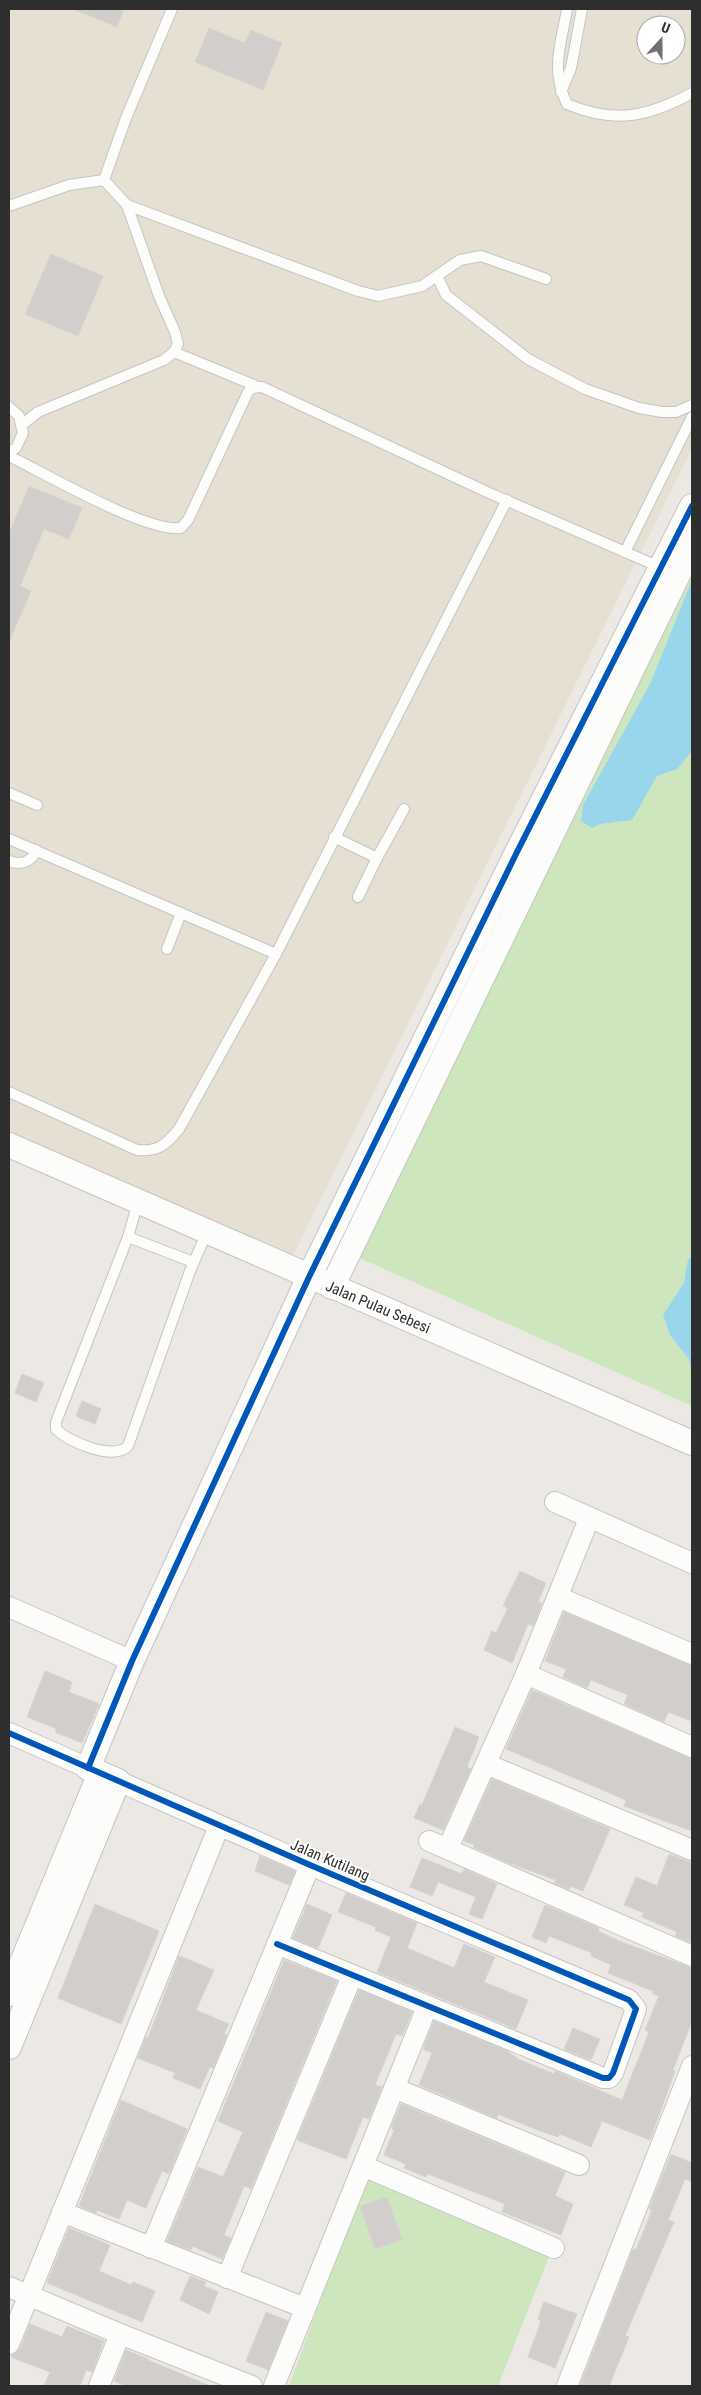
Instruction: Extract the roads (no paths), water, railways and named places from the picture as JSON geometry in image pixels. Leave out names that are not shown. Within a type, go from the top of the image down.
[{"type":"street","points":[[9,2047],[102,1774],[132,1661],[309,1277],[517,852],[692,506]]},
{"type":"street","points":[[332,1287],[692,546]]},
{"type":"street","name":"Jalan Pulau Sebesi","points":[[9,1145],[692,1443]]},
{"type":"street","points":[[555,1502],[589,1519],[692,1563]]},
{"type":"street","points":[[448,1848],[526,1674],[589,1519]]},
{"type":"street","points":[[558,1597],[692,1654]]},
{"type":"street","points":[[9,1608],[132,1661]]},
{"type":"street","points":[[526,1674],[692,1746]]},
{"type":"street","name":"Jalan Kutilang","points":[[9,1733],[219,1826],[629,2000],[635,2006],[634,2014],[612,2073],[607,2079],[427,2007]]},
{"type":"street","points":[[486,1764],[692,1850]]},
{"type":"street","points":[[9,2344],[219,1826]]},
{"type":"street","points":[[429,1841],[692,1956]]},
{"type":"street","points":[[151,2248],[310,1865]]},
{"type":"street","points":[[9,1994],[59,1898]]},
{"type":"street","points":[[274,2386],[427,2007],[277,1944]]},
{"type":"street","points":[[227,2278],[352,1976]]},
{"type":"street","points":[[566,2386],[692,2066]]},
{"type":"street","points":[[394,2088],[579,2165]]},
{"type":"street","points":[[363,2166],[554,2248]]},
{"type":"street","points":[[62,2212],[305,2308]]},
{"type":"street","points":[[9,2287],[120,2334],[252,2386]]},
{"type":"street","points":[[99,2386],[120,2334]]},
{"type":"lane","points":[[104,180],[126,118],[172,9]]},
{"type":"lane","points":[[567,9],[556,72],[561,92],[567,104],[586,112],[626,117],[651,112],[692,93]]},
{"type":"lane","points":[[561,92],[571,68],[582,9]]},
{"type":"lane","points":[[23,424],[38,412],[164,360],[174,352],[178,344],[127,205],[104,180]]},
{"type":"lane","points":[[9,206],[69,185],[104,180]]},
{"type":"lane","points":[[127,205],[358,291],[378,296],[422,286],[460,260],[481,256],[546,279]]},
{"type":"lane","points":[[437,276],[446,294],[528,359],[585,389],[639,408],[662,412],[676,412],[692,405]]},
{"type":"lane","points":[[174,352],[256,386],[269,389],[507,500],[662,568]]},
{"type":"lane","points":[[9,407],[19,416],[23,424],[21,441],[9,454],[143,522],[168,529],[181,528],[188,520],[248,392],[256,386]]},
{"type":"lane","points":[[625,552],[692,416]]},
{"type":"lane","points":[[9,1092],[137,1150],[152,1151],[167,1144],[179,1129],[276,954],[334,836],[507,500]]},
{"type":"lane","points":[[9,793],[37,805]]},
{"type":"lane","points":[[358,897],[404,809]]},
{"type":"lane","points":[[334,836],[377,858]]},
{"type":"lane","points":[[9,839],[276,954]]},
{"type":"lane","points":[[9,861],[15,863],[26,862],[35,855],[36,850]]},
{"type":"lane","points":[[167,949],[181,913]]},
{"type":"lane","points":[[138,1202],[128,1237],[56,1422],[56,1429],[62,1435],[74,1441],[114,1453],[123,1451],[128,1446],[193,1262],[207,1232]]},
{"type":"lane","points":[[128,1237],[193,1262]]},
{"type":"water","points":[[692,580],[692,751],[677,769],[657,776],[632,820],[600,824],[592,828],[581,821],[583,805],[650,684]]},
{"type":"water","points":[[692,1257],[692,1374],[689,1359],[670,1335],[663,1315],[684,1283],[688,1259]]}]
